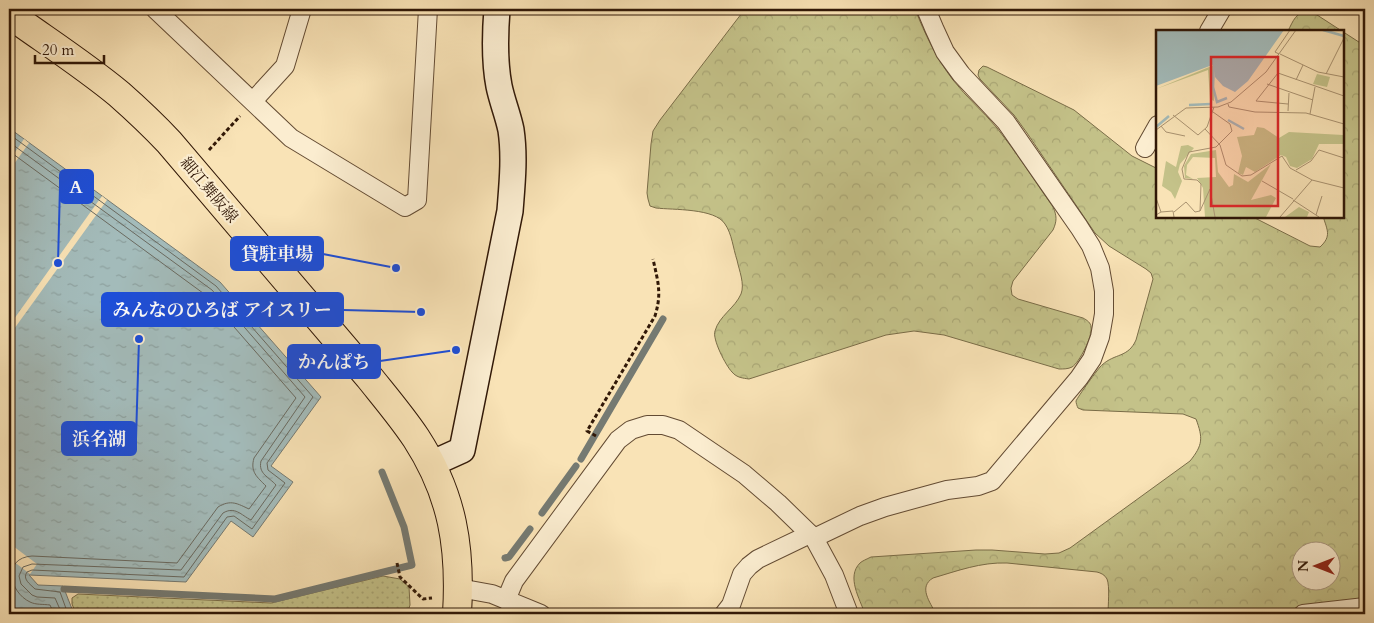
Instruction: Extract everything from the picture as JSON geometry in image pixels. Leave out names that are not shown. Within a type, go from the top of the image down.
[{"type":"main road","name":"細江舞阪線","points":[[9,14],[118,93],[169,142],[369,377],[416,438],[444,491],[453,520],[458,550],[458,601]]},
{"type":"street","points":[[155,9],[292,138],[405,207],[417,200],[428,9]]},
{"type":"street","points":[[253,101],[285,66],[302,9]]},
{"type":"street","points":[[431,464],[462,450],[510,211],[512,185],[511,131],[499,87],[496,65],[497,9]]},
{"type":"street","points":[[724,614],[731,605],[742,574],[758,559],[885,507],[946,490],[978,486],[992,481],[1079,378],[1092,359],[1100,337],[1104,314],[1104,291],[1100,268],[1091,246],[1014,133],[992,106],[961,74],[945,52],[926,9]]},
{"type":"street","points":[[1210,30],[1222,9]]},
{"type":"street","points":[[1145,148],[1156,129]]},
{"type":"street","points":[[506,600],[514,581],[618,440],[631,430],[647,425],[663,425],[679,430],[744,474],[812,536],[834,575],[849,614]]},
{"type":"street","points":[[458,601],[492,594],[541,614]]},
{"type":"street","points":[[1303,614],[1365,607]]},
{"type":"path","points":[[208,151],[253,101]]},
{"type":"path","points":[[593,435],[587,431],[655,316],[659,302],[659,287],[653,259]]},
{"type":"path","points":[[397,564],[400,577],[423,599],[432,598]]},
{"type":"green space","points":[[745,9],[915,9],[931,46],[947,72],[997,128],[1053,207],[1056,218],[1053,230],[1013,281],[1011,288],[1012,295],[1018,299],[1083,318],[1090,323],[1090,336],[1085,349],[1075,365],[1059,369],[944,335],[914,331],[886,335],[749,379],[738,377],[732,372],[720,352],[715,335],[720,321],[735,304],[742,290],[742,281],[727,228],[720,219],[703,212],[650,206],[647,193],[653,131]]},
{"type":"green space","points":[[1308,11],[1314,13],[1340,30],[1289,30],[1295,18],[1301,13]]},
{"type":"green space","points":[[1344,33],[1365,46],[1365,614],[1108,614],[1109,591],[1108,582],[1104,575],[1097,572],[997,563],[978,565],[933,578],[926,586],[926,590],[928,600],[936,614],[865,614],[855,588],[854,575],[860,563],[865,560],[871,557],[976,550],[1045,554],[1059,553],[1070,548],[1190,461],[1199,446],[1201,436],[1196,419],[1183,414],[1083,410],[1078,408],[1076,401],[1100,367],[1107,361],[1125,353],[1133,346],[1153,279],[1151,273],[1146,269],[1109,246],[1095,233],[1014,115],[980,79],[978,75],[979,70],[983,66],[1074,110],[1132,156],[1156,168],[1156,218],[1255,218],[1310,246],[1320,247],[1327,236],[1324,218],[1344,218]]},
{"type":"green space","points":[[383,576],[400,579],[409,587],[410,605],[407,614],[76,614],[72,604],[72,598],[78,594],[271,603]]},
{"type":"water","points":[[9,128],[220,282],[321,397],[271,466],[293,482],[253,537],[231,521],[186,582],[29,575],[38,585],[63,586],[74,614],[9,614]]},
{"type":"pier","points":[[24,139],[29,143],[9,171],[9,161]]},
{"type":"pier","points":[[102,196],[107,200],[9,336],[9,326]]},
{"type":"pier","points":[[9,543],[37,564],[30,574],[9,558]]},
{"type":"waterway","points":[[581,459],[663,319]]},
{"type":"waterway","points":[[542,513],[576,466]]},
{"type":"waterway","points":[[64,589],[275,599],[412,565],[404,527],[382,472]]},
{"type":"waterway","points":[[505,558],[509,557],[530,529]]},
{"type":"place","name":"A","points":[[58,263]]},
{"type":"place","name":"貸駐車場","points":[[396,268]]},
{"type":"place","name":"みんなのひろば アイスリー","points":[[421,312]]},
{"type":"place","name":"浜名湖","points":[[139,339]]},
{"type":"place","name":"かんぱち","points":[[456,350]]}]
